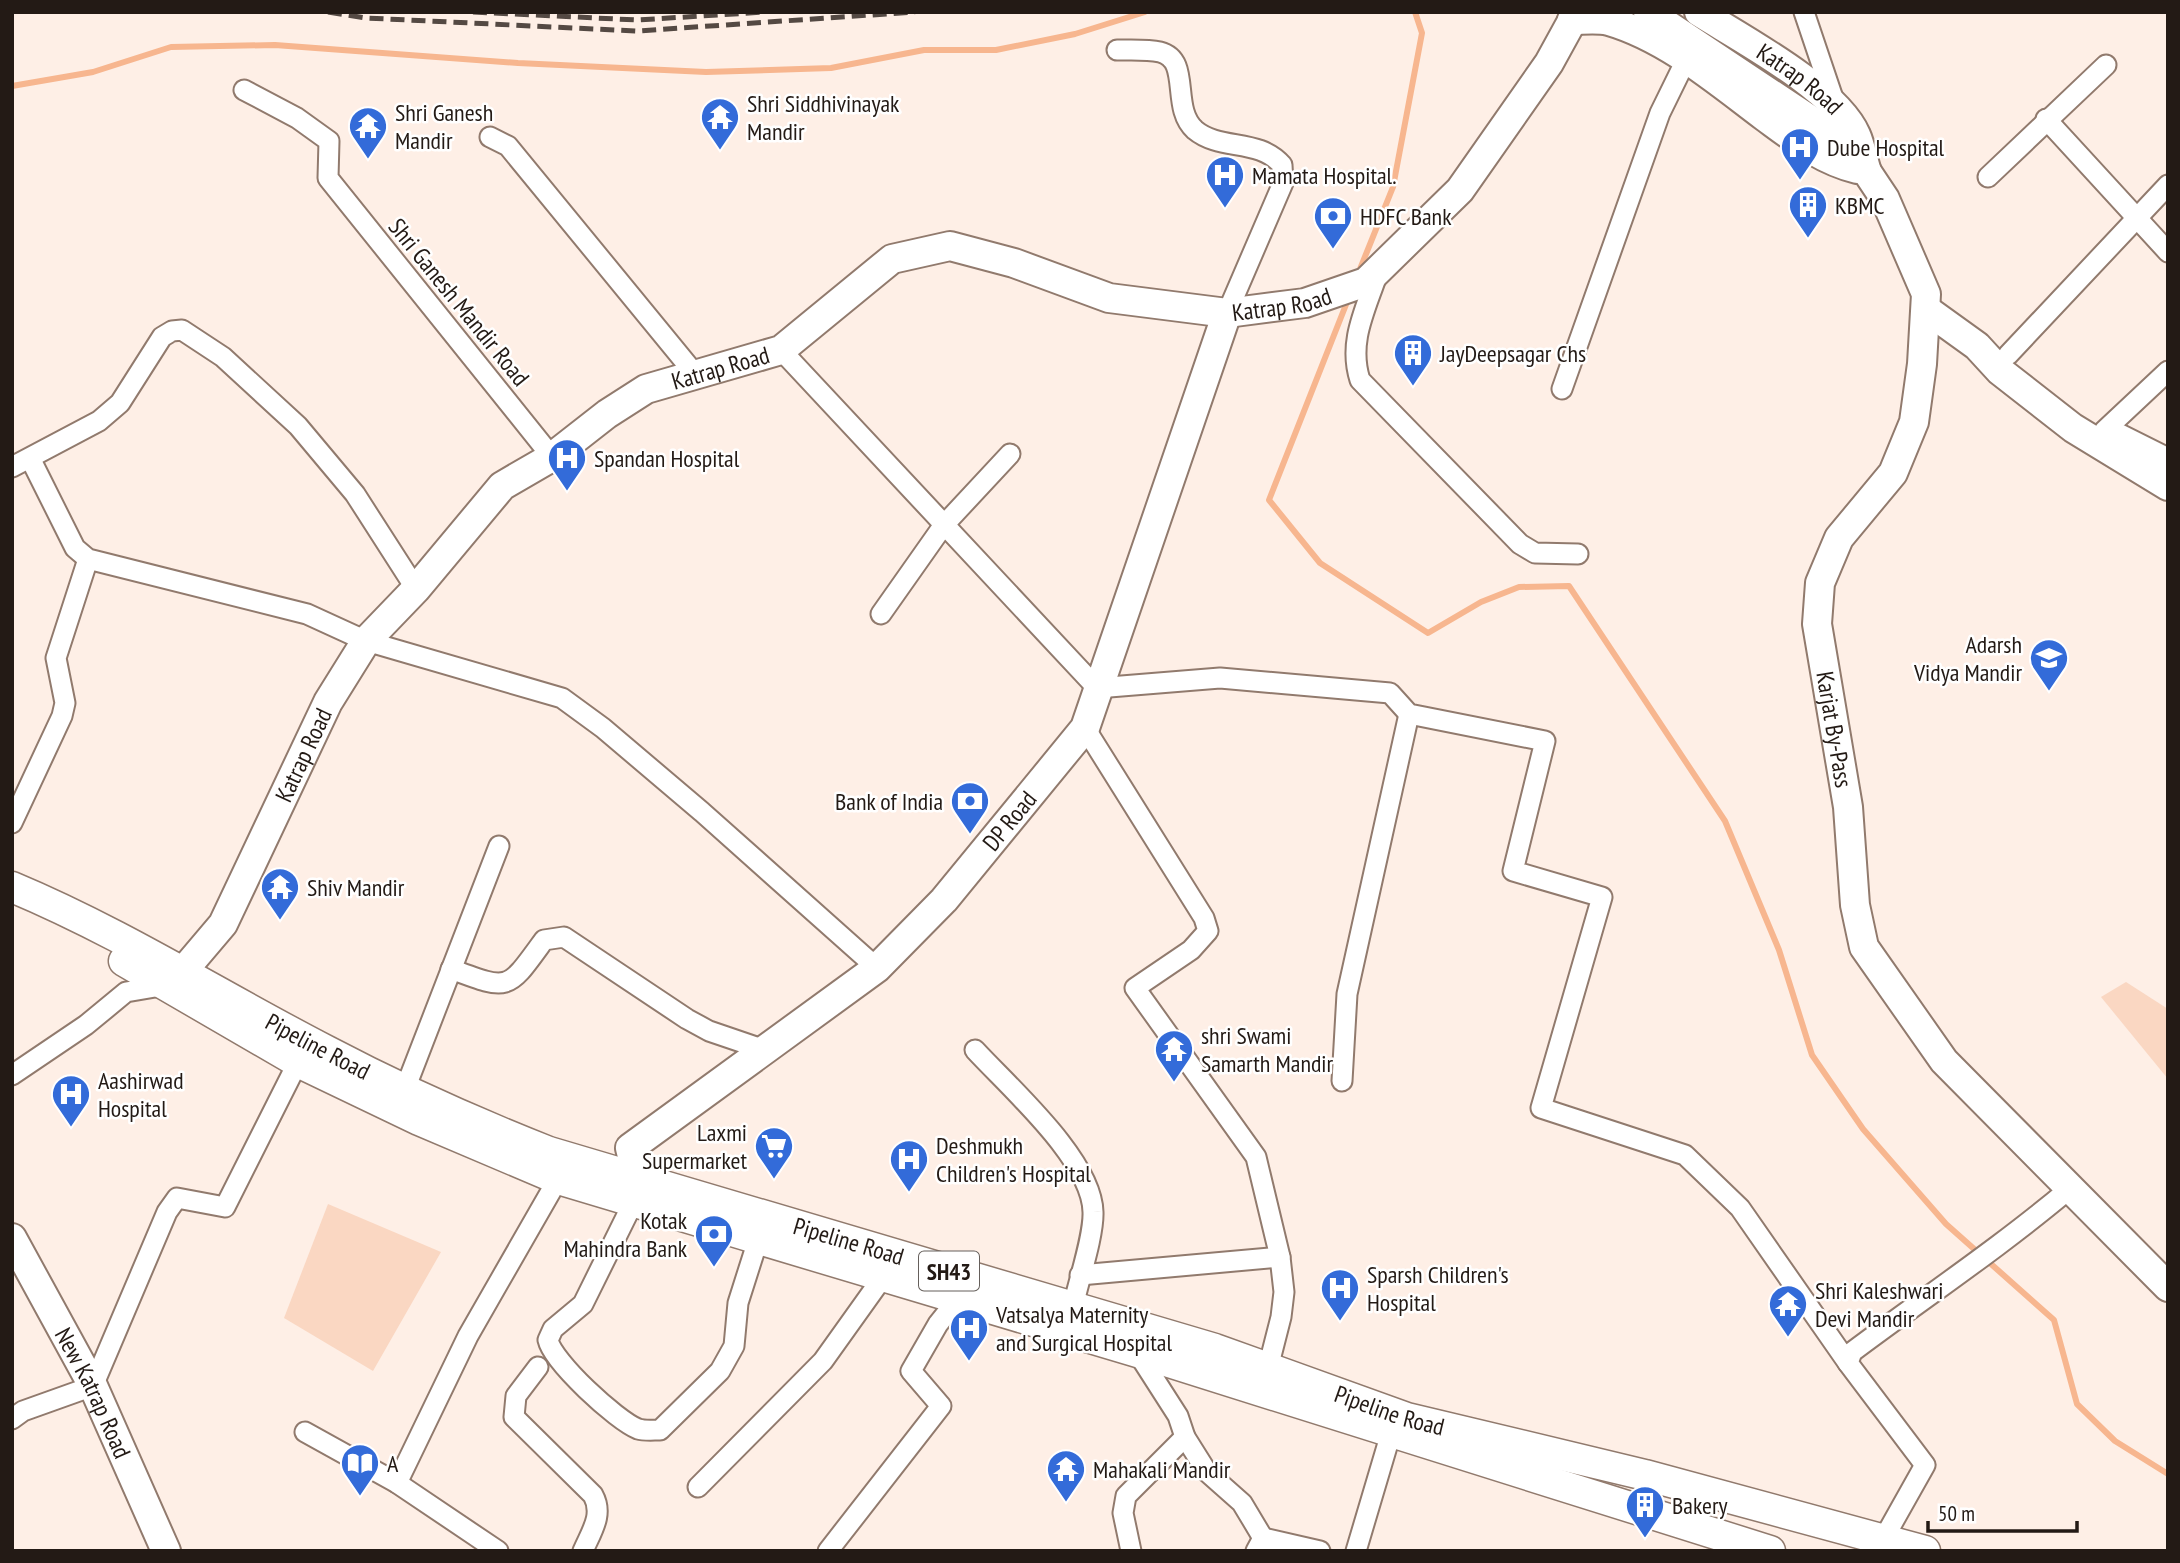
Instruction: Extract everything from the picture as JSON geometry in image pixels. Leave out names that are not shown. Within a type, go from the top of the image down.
[{"type":"main road","name":"Karjat By-Pass","points":[[1648,12],[1812,121],[1867,172],[1885,199],[1926,294],[1927,310],[1914,422],[1893,473],[1839,538],[1820,583],[1817,624],[1848,807],[1855,905],[1864,947],[1944,1060],[2068,1189],[2168,1287]]},
{"type":"main road","name":"Katrap Road","points":[[1699,12],[1769,55],[1835,105],[1856,134],[1867,172]]},
{"type":"main road","name":"Katrap Road","points":[[175,978],[223,924],[328,702],[366,641],[416,589],[502,486],[552,457],[607,414],[646,389],[780,350],[892,259],[950,246],[1014,263],[1109,298],[1227,313],[1305,303],[1372,278],[1460,190],[1549,64],[1575,16]]},
{"type":"main road","points":[[1575,16],[1607,20],[1642,35],[1686,60],[1805,147],[1832,163],[1867,172]]},
{"type":"main road","points":[[1927,310],[1977,346],[2000,371],[2073,428],[2168,486]]},
{"type":"main road","name":"DP Road","points":[[633,1175],[765,1050],[877,968],[944,900],[1085,728],[1227,313]]},
{"type":"main road","points":[[1977,346],[2008,355],[2104,431],[2168,463]]},
{"type":"main road","name":"Pipeline Road","points":[[12,887],[175,978],[298,1062],[419,1120],[558,1179],[633,1175],[758,1240],[1137,1352],[1769,1551]]},
{"type":"main road","name":"Pipeline Road","points":[[12,909],[175,978],[460,1116],[549,1152],[1073,1307],[1268,1368],[1407,1418],[1883,1544],[1925,1551]]},
{"type":"main road","points":[[558,1179],[596,1164]]},
{"type":"main road","name":"New Katrap Road","points":[[12,1238],[93,1386],[163,1549]]},
{"type":"street","points":[[1804,12],[1835,105]]},
{"type":"street","points":[[1117,50],[1160,52],[1171,57],[1179,68],[1183,115],[1192,127],[1205,138],[1267,151],[1282,165],[1283,183],[1227,313]]},
{"type":"street","points":[[1562,389],[1660,113],[1686,60]]},
{"type":"street","points":[[1988,177],[2046,119],[2106,65]]},
{"type":"street","name":"Shri Ganesh Mandir Road","points":[[244,90],[297,118],[329,141],[328,178],[552,457]]},
{"type":"street","points":[[2046,119],[2168,252]]},
{"type":"street","points":[[490,136],[508,146],[695,374]]},
{"type":"street","points":[[2008,355],[2134,218],[2168,185]]},
{"type":"street","points":[[1372,278],[1354,351],[1360,380],[1520,544],[1535,554],[1578,554]]},
{"type":"street","points":[[12,467],[31,460],[99,422],[120,403],[162,337],[172,331],[182,330],[223,357],[298,426],[355,494],[416,589]]},
{"type":"street","points":[[780,350],[1097,688],[1233,679],[1390,693],[1409,714],[1545,741],[1514,872],[1602,897],[1541,1108],[1685,1155],[1740,1209],[1848,1363],[1924,1465],[1883,1544]]},
{"type":"street","points":[[2104,431],[2168,371]]},
{"type":"street","points":[[881,614],[943,526],[1010,454]]},
{"type":"street","points":[[31,460],[75,548],[88,559],[307,614],[366,641],[562,698],[603,728],[682,795],[877,968]]},
{"type":"street","points":[[12,823],[62,716],[65,703],[56,658],[88,559]]},
{"type":"street","points":[[1342,1081],[1347,994],[1409,714]]},
{"type":"street","points":[[1085,728],[1204,918],[1208,930],[1201,941],[1135,988],[1256,1157],[1280,1256],[1283,1292],[1281,1317],[1268,1368]]},
{"type":"street","points":[[405,1089],[499,846]]},
{"type":"street","points":[[451,969],[494,985],[505,984],[516,979],[544,940],[564,937],[687,1019],[709,1031],[765,1050]]},
{"type":"street","points":[[12,1074],[86,1025],[126,992],[175,978]]},
{"type":"street","points":[[975,1050],[1072,1157],[1090,1188],[1094,1215],[1073,1307]]},
{"type":"street","points":[[12,1419],[23,1411],[93,1386],[167,1212],[177,1198],[225,1207],[298,1062]]},
{"type":"street","points":[[633,1175],[583,1304],[553,1329],[548,1340],[556,1357],[619,1417],[640,1430],[660,1430],[720,1371],[734,1346],[738,1303],[758,1240]]},
{"type":"street","points":[[397,1483],[468,1336],[558,1179]]},
{"type":"street","points":[[1848,1363],[1852,1352],[1972,1263],[2010,1239],[2068,1189]]},
{"type":"street","points":[[1080,1275],[1280,1256]]},
{"type":"street","points":[[698,1487],[823,1361],[883,1277]]},
{"type":"street","points":[[828,1551],[941,1406],[911,1371],[939,1324],[958,1299]]},
{"type":"street","points":[[1137,1352],[1178,1416],[1185,1437],[1207,1472],[1242,1503],[1259,1544],[1320,1551]]},
{"type":"street","points":[[538,1367],[516,1396],[514,1417],[593,1495],[598,1504],[599,1514],[583,1551]]},
{"type":"street","points":[[305,1432],[397,1483],[498,1551]]},
{"type":"street","points":[[1356,1551],[1391,1433]]},
{"type":"street","points":[[1131,1551],[1122,1504],[1126,1496],[1185,1437]]},
{"type":"shaded area","points":[[2126,982],[2168,1009],[2168,1079],[2101,997]]},
{"type":"shaded area","points":[[328,1204],[441,1252],[373,1371],[284,1318]]},
{"type":"waterway","points":[[12,86],[93,72],[171,47],[275,45],[518,63],[706,72],[831,68],[924,50],[996,50],[1075,34],[1145,12]]},
{"type":"waterway","points":[[1358,274],[1393,187],[1422,33],[1415,12]]},
{"type":"waterway","points":[[1349,297],[1269,500],[1320,563],[1428,633],[1481,602],[1519,587],[1569,586],[1725,821],[1779,950],[1812,1055],[1863,1129],[1946,1224],[2054,1320],[2077,1404],[2115,1441],[2168,1474]]},
{"type":"railway","points":[[328,12],[366,18],[637,31],[915,12]]},
{"type":"railway","points":[[473,12],[637,20],[765,12]]},
{"type":"place","name":"Shri Siddhivinayak Mandir","points":[[720,151]]},
{"type":"place","name":"Shri Ganesh Mandir","points":[[368,160]]},
{"type":"place","name":"Dube Hospital","points":[[1800,181]]},
{"type":"place","name":"Mamata Hospital.","points":[[1225,209]]},
{"type":"place","name":"KBMC","points":[[1808,239]]},
{"type":"place","name":"HDFC Bank","points":[[1333,250]]},
{"type":"place","name":"JayDeepsagar Chs","points":[[1413,387]]},
{"type":"place","name":"Spandan Hospital","points":[[567,492]]},
{"type":"place","name":"Adarsh Vidya Mandir","points":[[2049,692]]},
{"type":"place","name":"Bank of India","points":[[970,835]]},
{"type":"place","name":"Shiv Mandir","points":[[280,921]]},
{"type":"place","name":"shri Swami Samarth Mandir","points":[[1174,1083]]},
{"type":"place","name":"Aashirwad Hospital","points":[[71,1128]]},
{"type":"place","name":"Laxmi Supermarket","points":[[774,1180]]},
{"type":"place","name":"Deshmukh Children's Hospital","points":[[909,1193]]},
{"type":"place","name":"Kotak Mahindra Bank","points":[[714,1268]]},
{"type":"place","name":"Sparsh Children's Hospital","points":[[1340,1322]]},
{"type":"place","name":"Shri Kaleshwari Devi Mandir","points":[[1788,1338]]},
{"type":"place","name":"Vatsalya Maternity and Surgical Hospital","points":[[969,1362]]},
{"type":"place","name":"A","points":[[360,1497]]},
{"type":"place","name":"Mahakali Mandir","points":[[1066,1503]]},
{"type":"place","name":"Bakery","points":[[1645,1539]]}]
